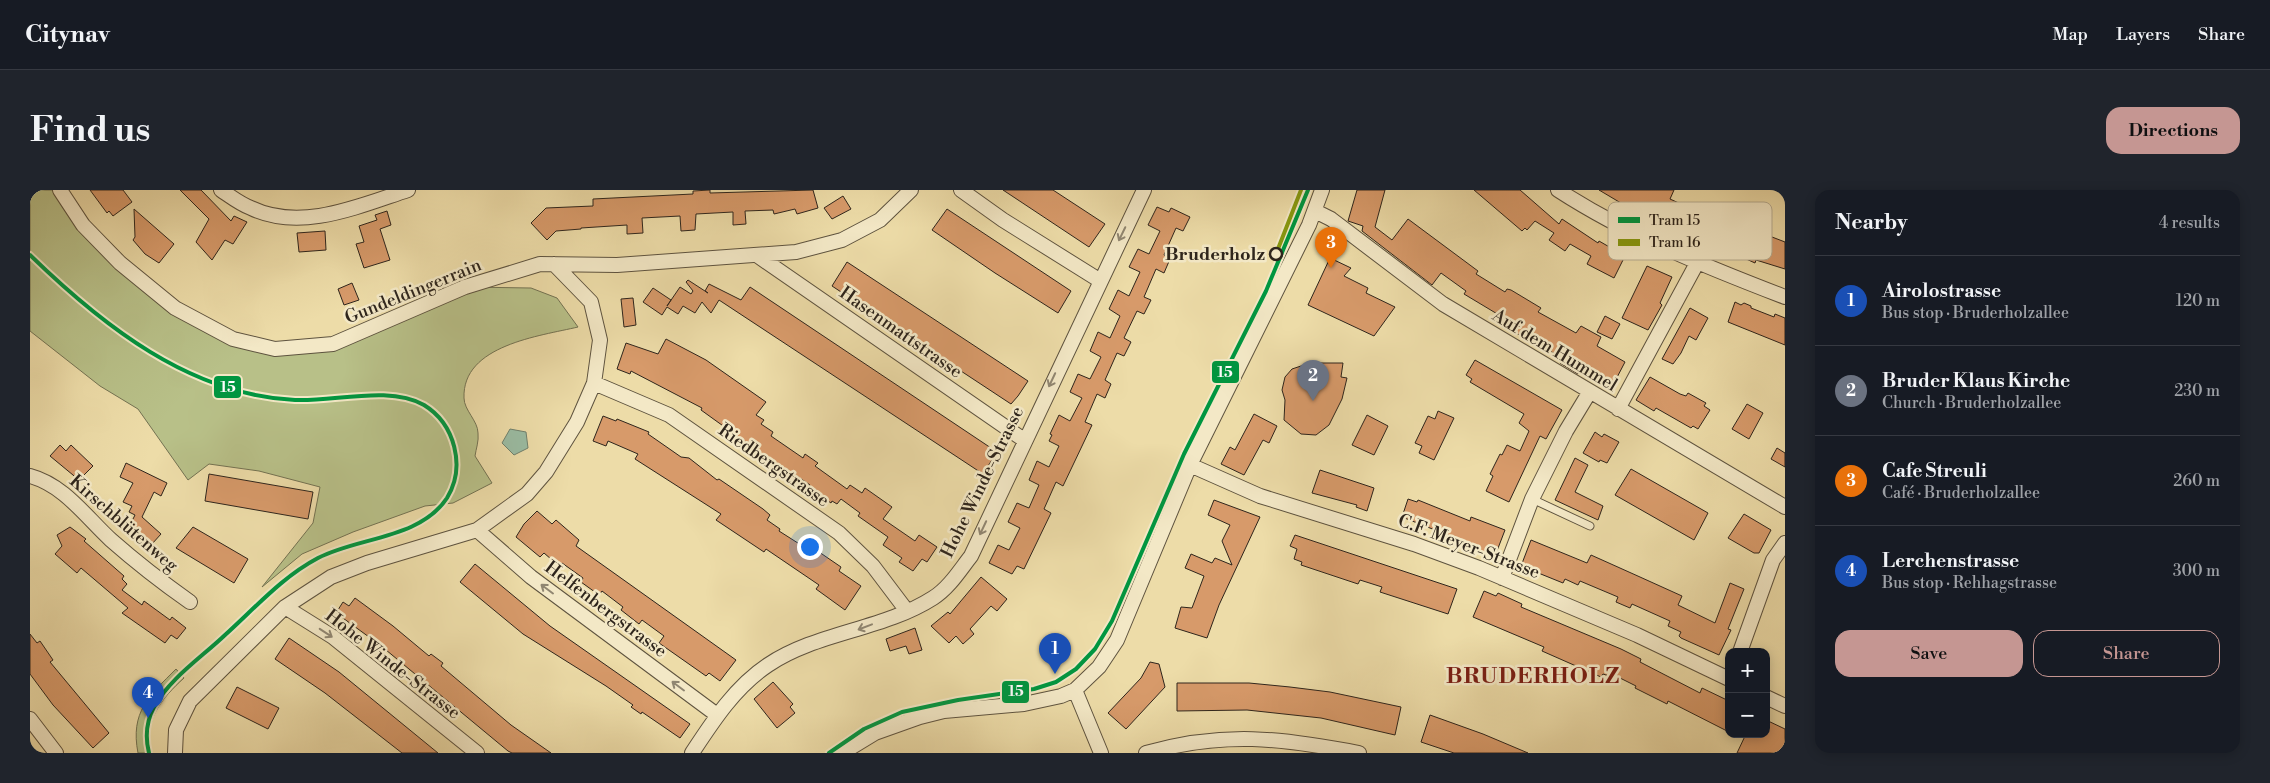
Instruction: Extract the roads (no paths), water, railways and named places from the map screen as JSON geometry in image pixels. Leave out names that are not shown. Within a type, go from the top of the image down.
[{"type":"street","name":"Gundeldingerrain","points":[[60,190],[83,225],[120,263],[175,308],[233,339],[275,349],[333,344],[465,287],[540,264],[617,265],[796,252],[842,240],[880,220],[911,190]]},
{"type":"street","points":[[221,190],[251,209],[281,218],[299,218],[316,217],[408,190]]},
{"type":"street","points":[[961,190],[1004,220],[1100,280]]},
{"type":"street","name":"Hohe Winde-Strasse","points":[[692,753],[717,715],[751,677],[776,660],[796,650],[907,611],[934,598],[952,581],[970,556],[1144,190]]},
{"type":"street","points":[[842,753],[875,733],[920,717],[944,711],[1024,704],[1061,696],[1075,690],[1099,666],[1116,640],[1190,465],[1315,211],[1322,190]]},
{"type":"street","points":[[1558,190],[1608,219]]},
{"type":"street","name":"Auf dem Hummel","points":[[1315,211],[1331,219],[1443,304],[1785,507]]},
{"type":"street","name":"Hasenmattstrasse","points":[[758,256],[1024,440]]},
{"type":"street","points":[[1691,260],[1785,297]]},
{"type":"street","points":[[1618,409],[1698,263]]},
{"type":"street","points":[[175,753],[176,730],[190,701],[285,607],[331,577],[367,563],[477,530],[527,494],[546,472],[577,422],[594,383],[600,340],[592,302],[554,264]]},
{"type":"street","name":"Riedbergstrasse","points":[[594,383],[669,415],[840,533],[873,566],[907,611]]},
{"type":"street","points":[[1502,578],[1532,499],[1566,431],[1589,392]]},
{"type":"street","name":"C.F. Meyer-Strasse","points":[[1190,465],[1260,496],[1414,544],[1502,578],[1637,635],[1725,677]]},
{"type":"street","name":"Kirschblütenweg","points":[[30,476],[47,482],[60,490],[140,564],[190,602]]},
{"type":"street","name":"Helfenbergstrasse","points":[[477,530],[531,577],[717,715]]},
{"type":"street","points":[[1741,648],[1773,560],[1785,543]]},
{"type":"street","name":"Hohe Winde-Strasse","points":[[285,607],[333,637],[477,753]]},
{"type":"street","points":[[1075,690],[1101,753]]},
{"type":"street","points":[[1770,699],[1785,706]]},
{"type":"street","points":[[30,719],[56,753]]},
{"type":"street","points":[[1146,753],[1175,745],[1217,738],[1262,738],[1312,744],[1359,753]]},
{"type":"lane","points":[[1532,499],[1590,526]]},
{"type":"tram line","name":"16","points":[[1276,254],[1301,190]]},
{"type":"tram line","name":"15","points":[[829,753],[864,729],[902,712],[958,700],[1034,689],[1056,682],[1076,669],[1095,649],[1112,621],[1184,454],[1266,291],[1308,190]]},
{"type":"tram line","name":"15","points":[[30,255],[87,306],[118,330],[150,352],[184,370],[219,385],[256,395],[295,400],[378,395],[410,399],[424,405],[435,413],[450,435],[454,447],[456,473],[453,486],[447,498],[435,511],[421,522],[387,536],[334,551],[318,558],[292,574],[177,677],[161,696],[149,718],[147,730],[149,753]]},
{"type":"place","name":"Bruderholz","points":[[1276,254]]},
{"type":"place","name":"Cafe Streuli","points":[[1331,268]]},
{"type":"place","name":"Bruder Klaus Kirche","points":[[1313,401]]},
{"type":"place","name":"Airolostrasse","points":[[1055,674]]},
{"type":"place","name":"Lerchenstrasse","points":[[148,718]]},
{"type":"district","name":"BRUDERHOLZ","points":[[1533,675]]}]
